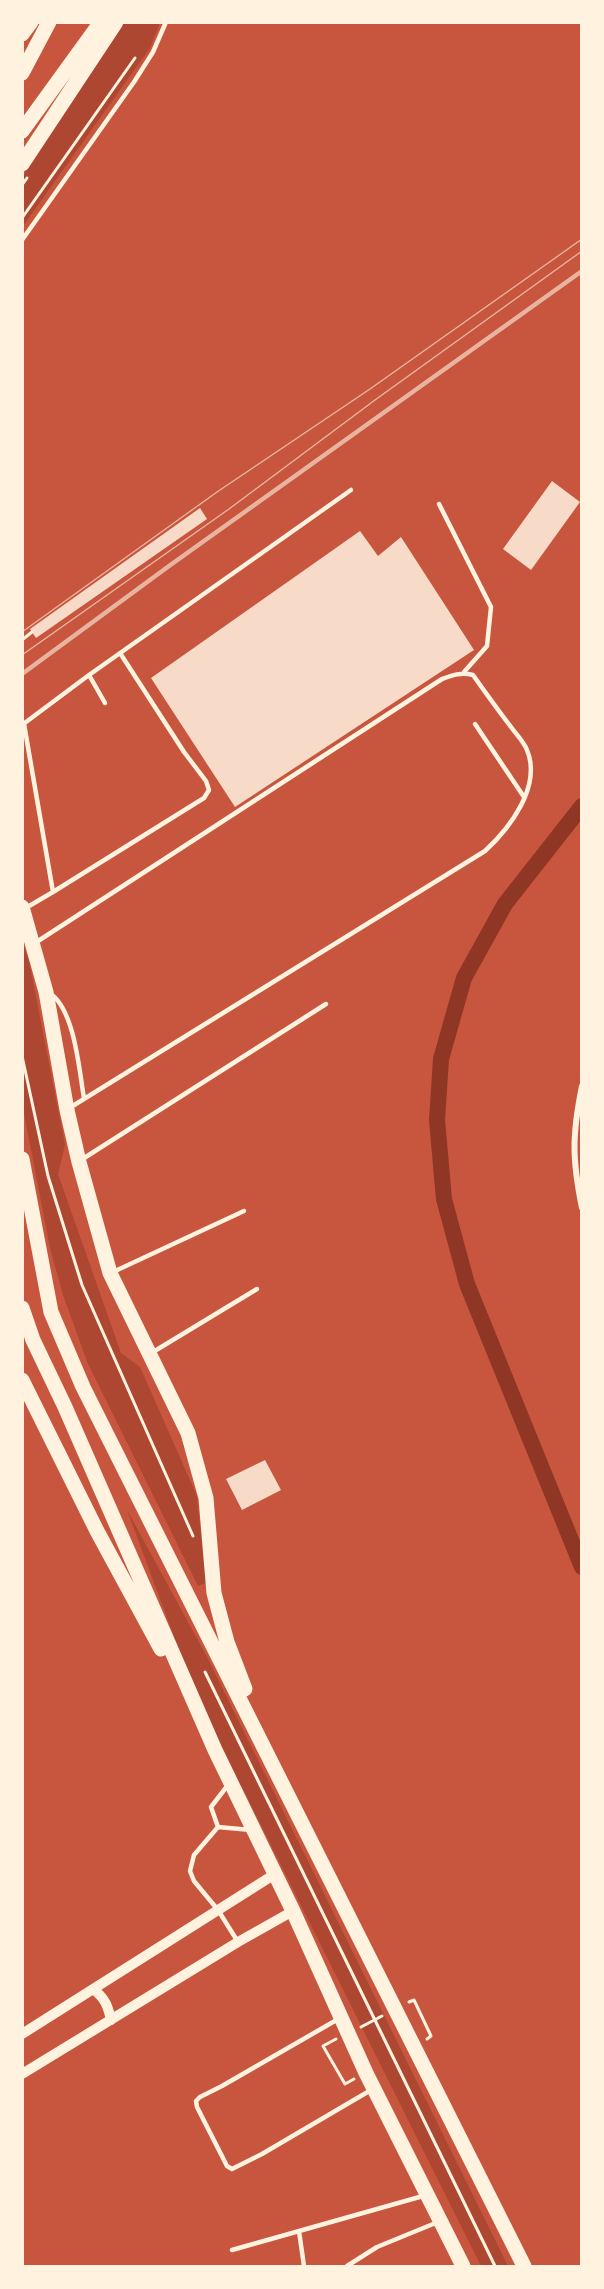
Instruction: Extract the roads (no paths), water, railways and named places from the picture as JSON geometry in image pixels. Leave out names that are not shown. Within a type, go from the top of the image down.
[{"type":"main road","points":[[22,34],[31,22]]},
{"type":"main road","points":[[22,73],[49,22]]},
{"type":"main road","points":[[22,131],[101,22]]},
{"type":"main road","points":[[22,164],[116,22]]},
{"type":"main road","points":[[23,907],[46,992],[67,1110],[79,1162],[110,1273],[188,1433],[206,1498],[214,1593],[227,1642],[270,1756]]},
{"type":"main road","points":[[22,1159],[51,1312],[83,1387],[270,1756],[412,2047],[524,2266]]},
{"type":"main road","points":[[22,1308],[33,1340],[70,1418],[214,1750]]},
{"type":"main road","points":[[22,1380],[97,1531],[254,1830],[342,2016],[366,2073],[463,2266]]},
{"type":"street","points":[[582,1086],[573,1139],[582,1208]]},
{"type":"street","points":[[22,2034],[274,1874]]},
{"type":"street","points":[[22,2074],[293,1911]]},
{"type":"street","points":[[93,1989],[103,1996],[111,2020]]},
{"type":"street","points":[[22,2061],[33,2067]]},
{"type":"lane","points":[[22,240],[134,82],[153,52],[166,22]]},
{"type":"lane","points":[[53,891],[23,725],[89,675],[351,490]]},
{"type":"lane","points":[[33,944],[442,679],[464,672],[487,646],[491,607],[439,504]]},
{"type":"lane","points":[[23,907],[204,798],[209,790],[206,781],[184,752],[120,653]]},
{"type":"lane","points":[[67,1110],[485,851],[506,829],[518,813],[524,797],[530,774],[527,749],[473,675],[464,672]]},
{"type":"lane","points":[[89,675],[105,703]]},
{"type":"lane","points":[[475,724],[524,797]]},
{"type":"lane","points":[[46,992],[57,999],[67,1017],[84,1098]]},
{"type":"lane","points":[[79,1162],[326,1004]]},
{"type":"lane","points":[[110,1273],[244,1211]]},
{"type":"lane","points":[[151,1353],[257,1289]]},
{"type":"lane","points":[[218,1827],[211,1807],[230,1782]]},
{"type":"lane","points":[[218,1827],[254,1830]]},
{"type":"lane","points":[[218,1827],[194,1855],[190,1871],[194,1881],[218,1910],[238,1942]]},
{"type":"lane","points":[[342,2016],[200,2097],[196,2102],[197,2107],[227,2166],[232,2169],[262,2154],[374,2088]]},
{"type":"lane","points":[[232,2250],[427,2195]]},
{"type":"lane","points":[[347,2266],[377,2247],[440,2221]]},
{"type":"lane","points":[[299,2231],[304,2266]]},
{"type":"lane","points":[[358,2258],[360,2266]]},
{"type":"waterway","points":[[582,806],[505,904],[464,978],[441,1059],[437,1120],[444,1199],[467,1284],[582,1567]]},
{"type":"tram line","points":[[22,632],[217,492],[370,389],[582,239]]},
{"type":"tram line","points":[[22,655],[229,509],[375,400],[582,251]]},
{"type":"railway","points":[[22,674],[582,271]]}]
